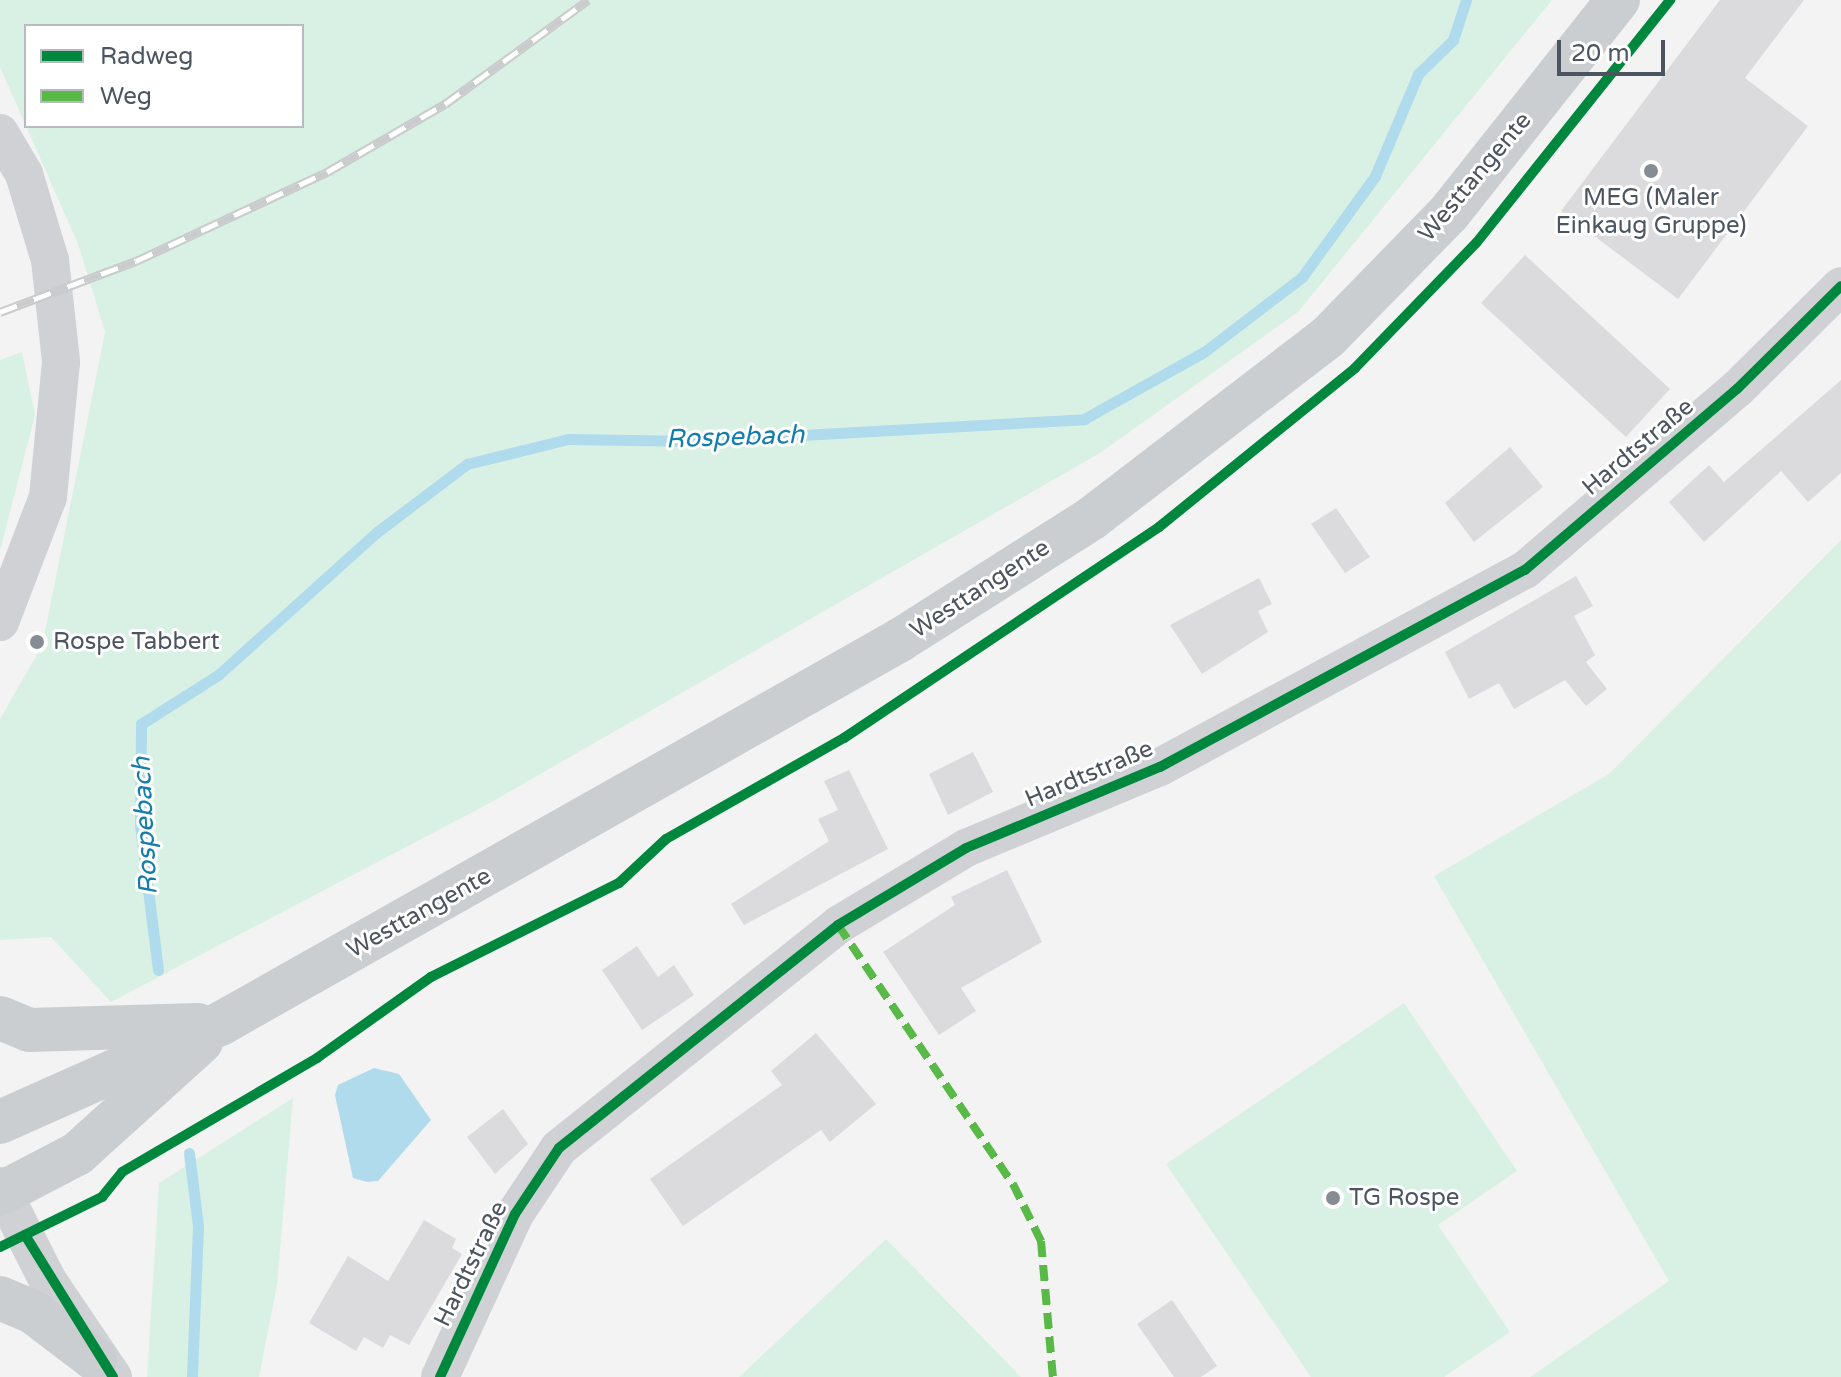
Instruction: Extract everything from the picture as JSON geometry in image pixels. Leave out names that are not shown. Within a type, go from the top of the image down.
[{"type":"main road","name":"Westtangente","points":[[0,1122],[220,1024],[900,640],[1188,448],[1328,337],[1449,213],[1618,0]]},
{"type":"main road","points":[[0,1018],[29,1030],[220,1024]]},
{"type":"main road","name":"Westtangente","points":[[1,1190],[98,1138],[220,1024]]},
{"type":"main road","points":[[0,1298],[33,1312],[104,1368]]},
{"type":"street","points":[[0,133],[24,174],[50,260],[61,362],[48,497],[0,622]]},
{"type":"street","name":"Hardtstraße","points":[[440,1377],[515,1214],[559,1148],[838,925],[966,848],[1160,767],[1525,570],[1737,389],[1841,286]]},
{"type":"street","points":[[1,1190],[104,1368]]},
{"type":"green space","points":[[0,0],[1552,0],[1298,312],[1100,453],[488,804],[111,1002],[51,937],[0,940],[0,719],[42,646],[105,332],[78,244],[27,128],[304,128],[304,24],[24,24],[24,121],[0,67]]},
{"type":"green space","points":[[22,352],[35,415],[0,551],[0,360]]},
{"type":"green space","points":[[1841,540],[1841,1377],[1530,1377],[1669,1281],[1434,876],[1609,774]]},
{"type":"green space","name":"TG Rospe","points":[[1404,1003],[1517,1171],[1438,1225],[1510,1332],[1444,1377],[1311,1377],[1166,1164]]},
{"type":"green space","points":[[293,1098],[277,1285],[259,1377],[147,1377],[159,1183]]},
{"type":"green space","points":[[886,1239],[1021,1377],[739,1377]]},
{"type":"water","points":[[374,1068],[399,1074],[431,1120],[378,1181],[367,1182],[353,1178],[335,1095],[338,1085]]},
{"type":"building","points":[[1720,0],[1804,0],[1745,78],[1808,126],[1678,299],[1561,211]]},
{"type":"building","points":[[1525,255],[1670,389],[1626,437],[1481,303]]},
{"type":"building","points":[[1841,380],[1841,473],[1808,502],[1781,471],[1704,542],[1669,502],[1709,465],[1724,482]]},
{"type":"building","points":[[1510,447],[1543,487],[1474,542],[1445,503]]},
{"type":"building","points":[[1336,508],[1370,557],[1345,573],[1311,524]]},
{"type":"building","points":[[1576,576],[1593,606],[1574,616],[1595,655],[1586,662],[1607,689],[1586,706],[1565,680],[1514,709],[1499,683],[1469,699],[1445,652]]},
{"type":"building","points":[[1259,578],[1272,604],[1258,611],[1268,632],[1202,674],[1170,625]]},
{"type":"building","points":[[973,752],[993,792],[948,815],[929,774]]},
{"type":"building","points":[[849,770],[888,849],[744,925],[731,904],[829,841],[818,819],[838,810],[824,781]]},
{"type":"building","points":[[1007,870],[1042,942],[961,988],[976,1011],[939,1035],[883,952],[955,905],[951,897]]},
{"type":"building","points":[[637,946],[658,977],[674,965],[694,995],[642,1030],[602,970]]},
{"type":"building","points":[[816,1033],[876,1104],[830,1142],[821,1130],[683,1226],[650,1179],[782,1085],[771,1071]]},
{"type":"building","points":[[503,1109],[528,1144],[495,1174],[467,1137]]},
{"type":"building","points":[[424,1220],[456,1239],[452,1248],[462,1254],[409,1345],[390,1335],[383,1348],[364,1337],[356,1351],[309,1323],[348,1256],[388,1281]]},
{"type":"building","points":[[1172,1300],[1217,1366],[1201,1377],[1174,1377],[1137,1324]]},
{"type":"waterway","name":"Rospebach","points":[[158,970],[140,825],[141,724],[218,675],[377,532],[467,464],[568,439],[695,441],[1084,419],[1204,352],[1302,277],[1375,176],[1418,74],[1453,40],[1466,0]]},
{"type":"waterway","name":"Rospebach","points":[[189,1153],[198,1226],[192,1377]]},
{"type":"railway","points":[[0,312],[136,261],[327,172],[445,104],[588,0]]},
{"type":"marked path","points":[[838,925],[1013,1184],[1041,1241],[1053,1377]]},
{"type":"cycle path","points":[[0,1247],[102,1197],[122,1172],[317,1058],[431,977],[619,883],[666,839],[844,738],[1159,527],[1355,368],[1477,242],[1670,0]]},
{"type":"cycle path","points":[[440,1377],[515,1214],[559,1148],[838,925],[966,848],[1160,767],[1525,570],[1737,389],[1841,286]]},
{"type":"cycle path","points":[[25,1235],[113,1377]]},
{"type":"place","name":"MEG (Maler Einkaug Gruppe)","points":[[1651,171]]},
{"type":"place","name":"Rospe Tabbert","points":[[37,642]]},
{"type":"place","name":"TG Rospe","points":[[1333,1198]]}]
